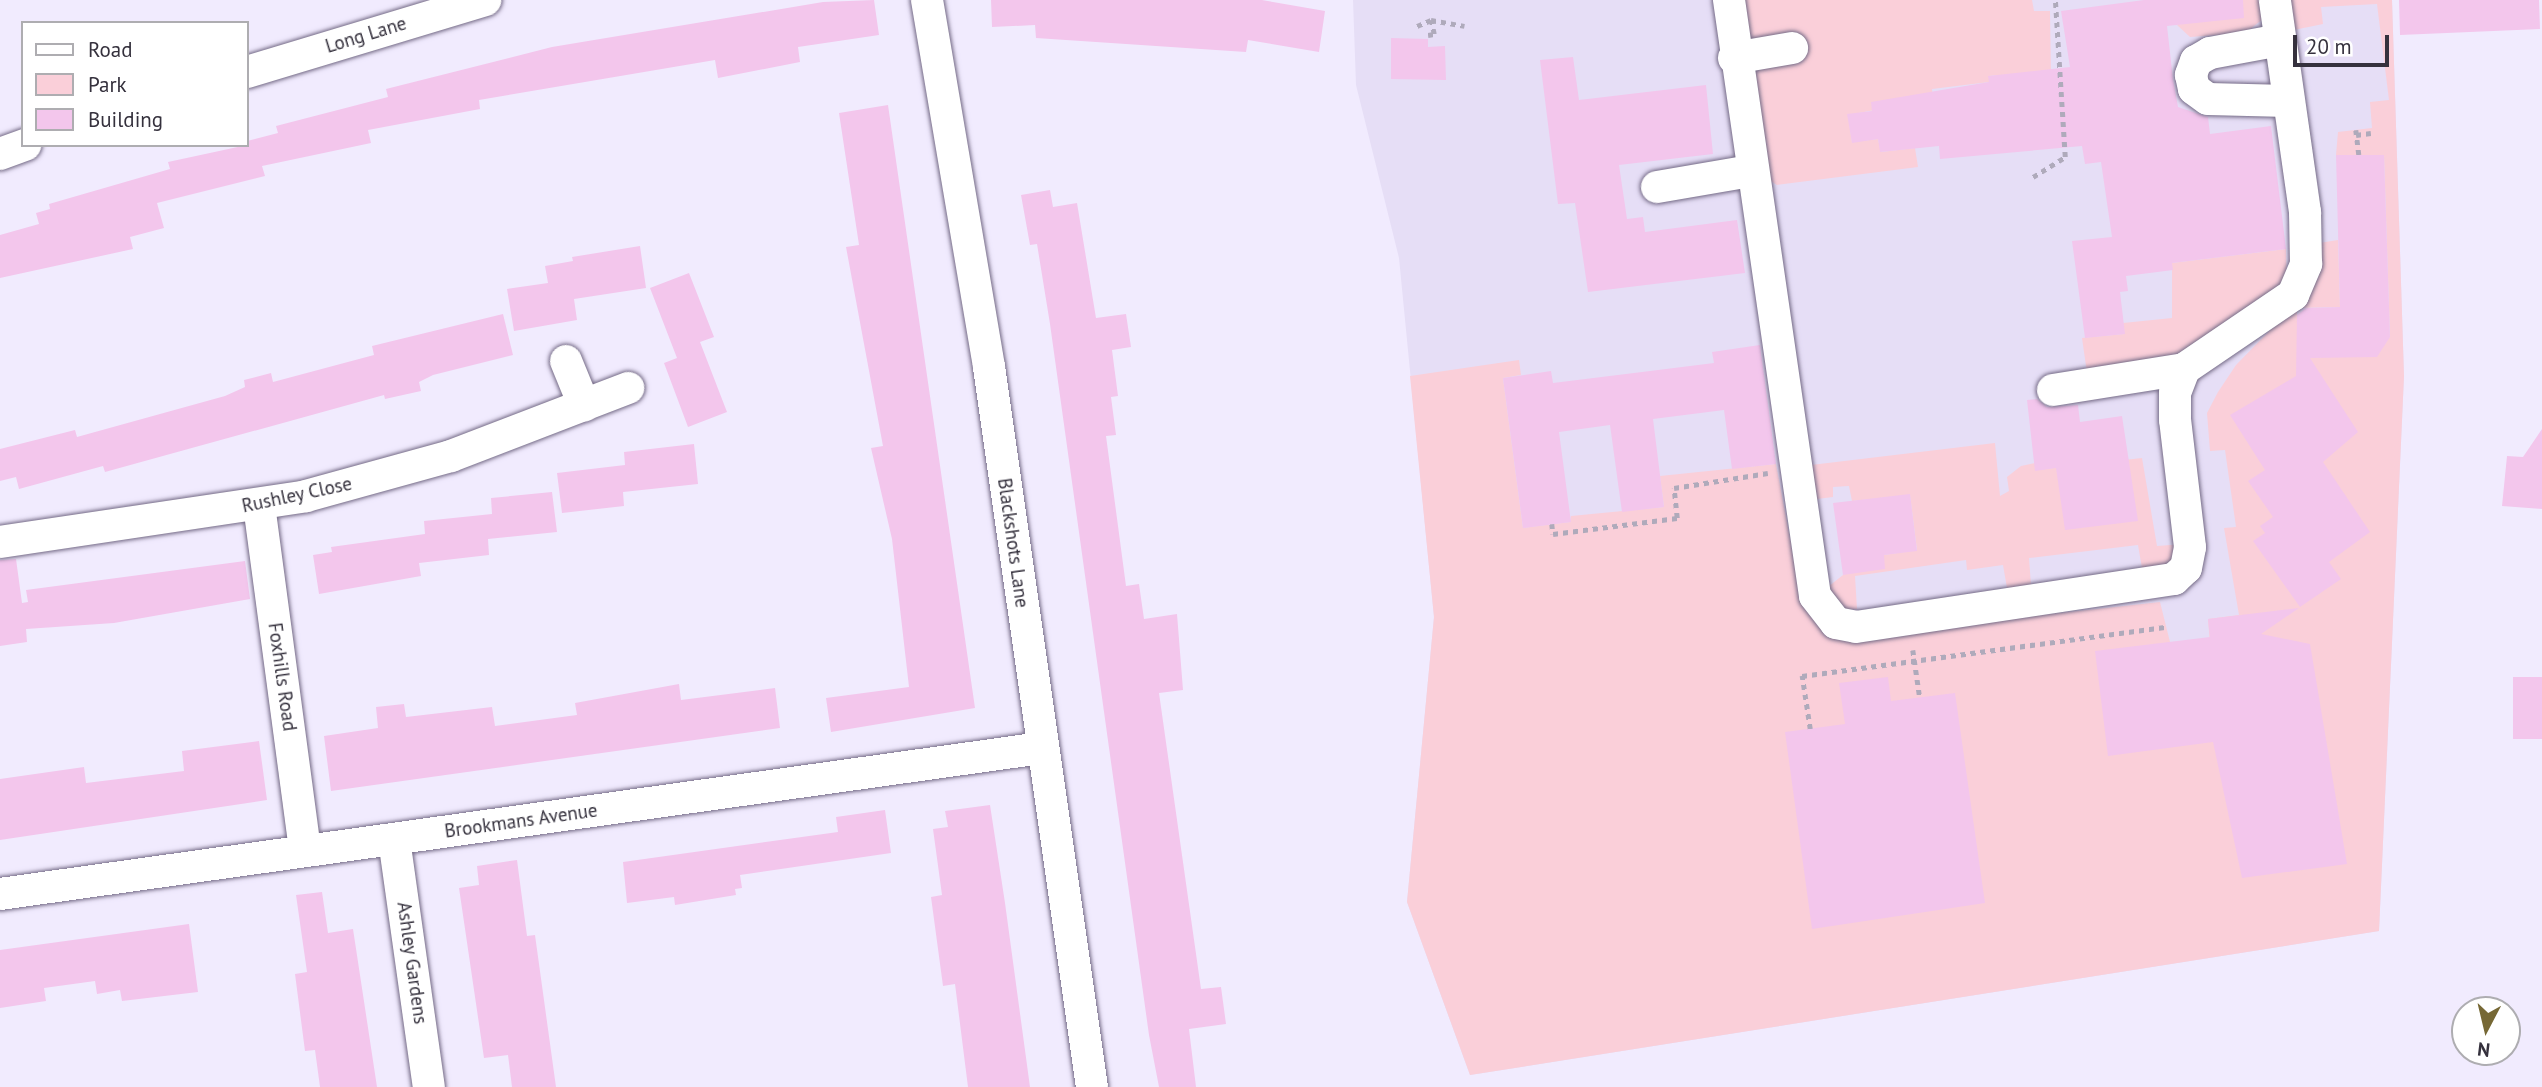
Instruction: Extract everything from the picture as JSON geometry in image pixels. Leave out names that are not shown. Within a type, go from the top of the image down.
[{"type":"street","name":"Long Lane","points":[[248,72],[485,0]]},
{"type":"street","name":"Blackshots Lane","points":[[927,0],[989,367],[1092,1087]]},
{"type":"street","points":[[1730,0],[1734,58],[1796,433],[1815,596],[1836,623],[1856,627],[2174,579],[2186,568],[2190,547],[2175,420],[2175,393],[2184,369]]},
{"type":"street","points":[[2053,390],[2184,369],[2293,295],[2306,264],[2305,212],[2275,0]]},
{"type":"street","points":[[2280,40],[2210,53],[2196,61],[2191,75],[2194,89],[2208,99],[2288,101]]},
{"type":"street","points":[[1734,58],[1791,48]]},
{"type":"street","points":[[0,154],[21,146]]},
{"type":"street","points":[[1657,187],[1751,172]]},
{"type":"street","points":[[566,361],[584,405]]},
{"type":"street","name":"Rushley Close","points":[[0,542],[259,505],[451,456],[628,388]]},
{"type":"street","name":"Foxhills Road","points":[[259,505],[305,850]]},
{"type":"street","name":"Brookmans Avenue","points":[[0,894],[1042,748]]},
{"type":"street","name":"Ashley Gardens","points":[[394,839],[429,1087]]},
{"type":"path","points":[[2034,177],[2065,157],[2055,0]]},
{"type":"path","points":[[1428,34],[1434,34],[1431,20]]},
{"type":"path","points":[[1417,26],[1431,20],[1464,26]]},
{"type":"path","points":[[2359,155],[2356,133],[2371,134]]},
{"type":"path","points":[[1552,524],[1553,534],[1677,518],[1674,488],[1774,472]]},
{"type":"path","points":[[1810,729],[1802,676],[2165,627]]},
{"type":"path","points":[[1912,647],[1920,698]]},
{"type":"shaded area","points":[[1353,0],[2392,0],[2404,376],[2379,931],[1470,1075],[1407,902],[1434,617],[1399,258],[1356,85]]},
{"type":"green space","points":[[1741,0],[2032,0],[2034,11],[2050,11],[2051,76],[2000,80],[1998,75],[1989,76],[1989,82],[1932,89],[1933,99],[1848,115],[1852,142],[1878,139],[1881,152],[1915,148],[1918,167],[1777,185],[1764,177]]},
{"type":"green space","points":[[2211,0],[2261,0],[2263,19],[2245,33],[2190,37],[2177,25]]},
{"type":"green space","points":[[2288,0],[2392,0],[2404,376],[2379,931],[1470,1075],[1407,902],[1434,617],[1410,376],[1519,360],[1521,375],[1503,378],[1523,528],[1570,522],[1571,516],[1664,507],[1660,476],[1776,464],[1802,602],[1829,638],[2160,602],[2170,642],[2211,656],[2208,619],[2239,615],[2224,528],[2236,527],[2225,450],[2210,451],[2207,413],[2218,392],[2236,365],[2290,310],[2319,243],[2338,240],[2340,307],[2297,308],[2297,358],[2390,337],[2384,155],[2336,155],[2338,132],[2372,128],[2370,102],[2389,100],[2377,4],[2321,7],[2323,24],[2289,31]]},
{"type":"green space","points":[[2286,249],[2287,288],[2171,364],[2087,373],[2082,338],[2124,334],[2123,323],[2172,318],[2172,263]]},
{"type":"green space","points":[[1995,443],[2000,496],[2009,491],[2007,477],[2021,466],[2035,463],[2036,470],[2142,458],[2157,546],[2184,544],[2174,571],[2143,574],[2138,545],[2029,558],[2031,585],[2007,588],[2003,565],[1967,570],[1966,560],[1855,576],[1857,609],[1839,611],[1824,590],[1843,575],[1884,555],[1917,550],[1910,495],[1852,501],[1849,486],[1833,487],[1833,497],[1817,499],[1811,465]]},
{"type":"building","points":[[874,0],[879,35],[798,47],[800,62],[718,78],[715,60],[479,100],[480,109],[368,130],[371,143],[262,166],[265,176],[157,203],[164,228],[130,237],[133,249],[0,278],[0,235],[39,224],[36,213],[50,209],[49,204],[170,169],[168,162],[248,147],[248,141],[278,133],[276,126],[388,97],[386,89],[552,47],[823,2]]},
{"type":"building","points":[[991,0],[1262,0],[1325,11],[1319,52],[1248,40],[1246,52],[1036,38],[1035,25],[992,27]]},
{"type":"building","points":[[2144,0],[2243,0],[2244,18],[2167,26],[2173,79],[2178,107],[2208,117],[2210,134],[2271,126],[2286,249],[2172,263],[2173,270],[2126,276],[2128,291],[2120,292],[2125,334],[2085,338],[2072,241],[2112,237],[2101,162],[2085,164],[2082,146],[1940,159],[1939,146],[1880,152],[1878,139],[1852,143],[1847,114],[1872,111],[1871,102],[1989,82],[1988,76],[2070,67],[2061,11]]},
{"type":"building","points":[[2399,0],[2539,0],[2540,29],[2400,35]]},
{"type":"building","points":[[1391,38],[1428,39],[1428,47],[1445,46],[1446,80],[1391,79]]},
{"type":"building","points":[[1573,57],[1579,100],[1706,85],[1713,154],[1619,165],[1627,219],[1643,217],[1645,232],[1737,220],[1745,273],[1588,292],[1575,203],[1558,204],[1540,60]]},
{"type":"building","points":[[888,105],[975,708],[831,732],[826,698],[909,687],[892,539],[871,448],[883,446],[846,247],[859,245],[839,113]]},
{"type":"building","points":[[2336,155],[2384,155],[2390,337],[2377,357],[2310,358],[2358,432],[2323,462],[2370,532],[2329,562],[2341,579],[2300,607],[2253,541],[2265,533],[2260,526],[2273,517],[2248,481],[2265,470],[2230,415],[2296,376],[2297,315],[2306,308],[2340,307]]},
{"type":"building","points":[[1050,190],[1053,207],[1077,203],[1096,318],[1126,314],[1131,347],[1112,350],[1118,396],[1111,397],[1116,435],[1106,436],[1126,586],[1139,584],[1144,619],[1177,614],[1183,690],[1159,693],[1201,989],[1221,987],[1226,1024],[1189,1029],[1196,1087],[1159,1087],[1149,1035],[1050,324],[1037,244],[1030,245],[1021,195]]},
{"type":"building","points":[[640,246],[646,288],[574,299],[577,320],[514,331],[507,289],[548,283],[545,266],[573,261],[572,257]]},
{"type":"building","points":[[689,273],[714,337],[700,342],[727,412],[688,427],[664,363],[677,358],[650,288]]},
{"type":"building","points":[[503,314],[513,355],[433,375],[419,382],[421,391],[385,399],[384,395],[105,472],[103,466],[19,489],[16,477],[0,481],[0,449],[75,430],[77,437],[225,396],[245,387],[244,380],[271,373],[273,382],[374,355],[372,346]]},
{"type":"building","points":[[1760,345],[1776,464],[1732,469],[1724,410],[1653,419],[1664,507],[1622,512],[1610,425],[1559,432],[1571,522],[1523,528],[1503,378],[1551,371],[1553,383],[1714,363],[1712,352]]},
{"type":"building","points":[[2037,399],[2047,407],[2078,405],[2080,422],[2122,416],[2138,521],[2065,530],[2056,468],[2035,471],[2027,400]]},
{"type":"building","points":[[2542,429],[2542,509],[2502,506],[2507,456],[2523,457]]},
{"type":"building","points":[[694,444],[698,484],[623,492],[624,506],[562,513],[557,473],[625,465],[624,452]]},
{"type":"building","points":[[552,492],[557,532],[488,539],[489,555],[419,563],[421,576],[319,594],[313,555],[332,552],[331,547],[425,534],[424,521],[492,514],[491,498]]},
{"type":"building","points":[[1910,494],[1917,551],[1884,555],[1885,569],[1843,575],[1833,503]]},
{"type":"building","points":[[16,559],[22,603],[28,602],[26,590],[245,561],[250,599],[114,623],[26,629],[27,642],[0,646],[0,560]]},
{"type":"building","points":[[2299,608],[2261,634],[2310,644],[2347,864],[2242,878],[2213,742],[2108,756],[2095,651],[2210,637],[2208,619]]},
{"type":"building","points":[[1888,677],[1891,701],[1955,693],[1985,903],[1812,929],[1785,732],[1845,724],[1839,683]]},
{"type":"building","points":[[2513,677],[2542,677],[2542,739],[2513,739]]},
{"type":"building","points":[[679,684],[681,700],[775,688],[780,728],[331,791],[324,736],[378,728],[376,707],[404,704],[406,717],[492,707],[495,726],[577,715],[575,703]]},
{"type":"building","points":[[259,741],[267,800],[0,840],[0,779],[84,767],[86,783],[184,771],[182,751]]},
{"type":"building","points":[[990,805],[1030,1087],[968,1087],[955,984],[943,986],[931,897],[942,895],[933,829],[948,827],[945,811]]},
{"type":"building","points":[[885,810],[891,853],[740,875],[742,888],[735,889],[736,895],[675,905],[674,897],[627,903],[623,862],[838,832],[836,817]]},
{"type":"building","points":[[517,860],[527,936],[535,935],[556,1087],[512,1087],[508,1055],[484,1058],[459,888],[479,885],[477,866]]},
{"type":"building","points":[[322,892],[328,933],[353,929],[377,1087],[320,1087],[315,1050],[305,1051],[295,974],[307,972],[296,895]]},
{"type":"building","points":[[189,924],[198,992],[122,1001],[120,990],[97,994],[95,981],[44,988],[46,1001],[0,1008],[0,950]]}]
